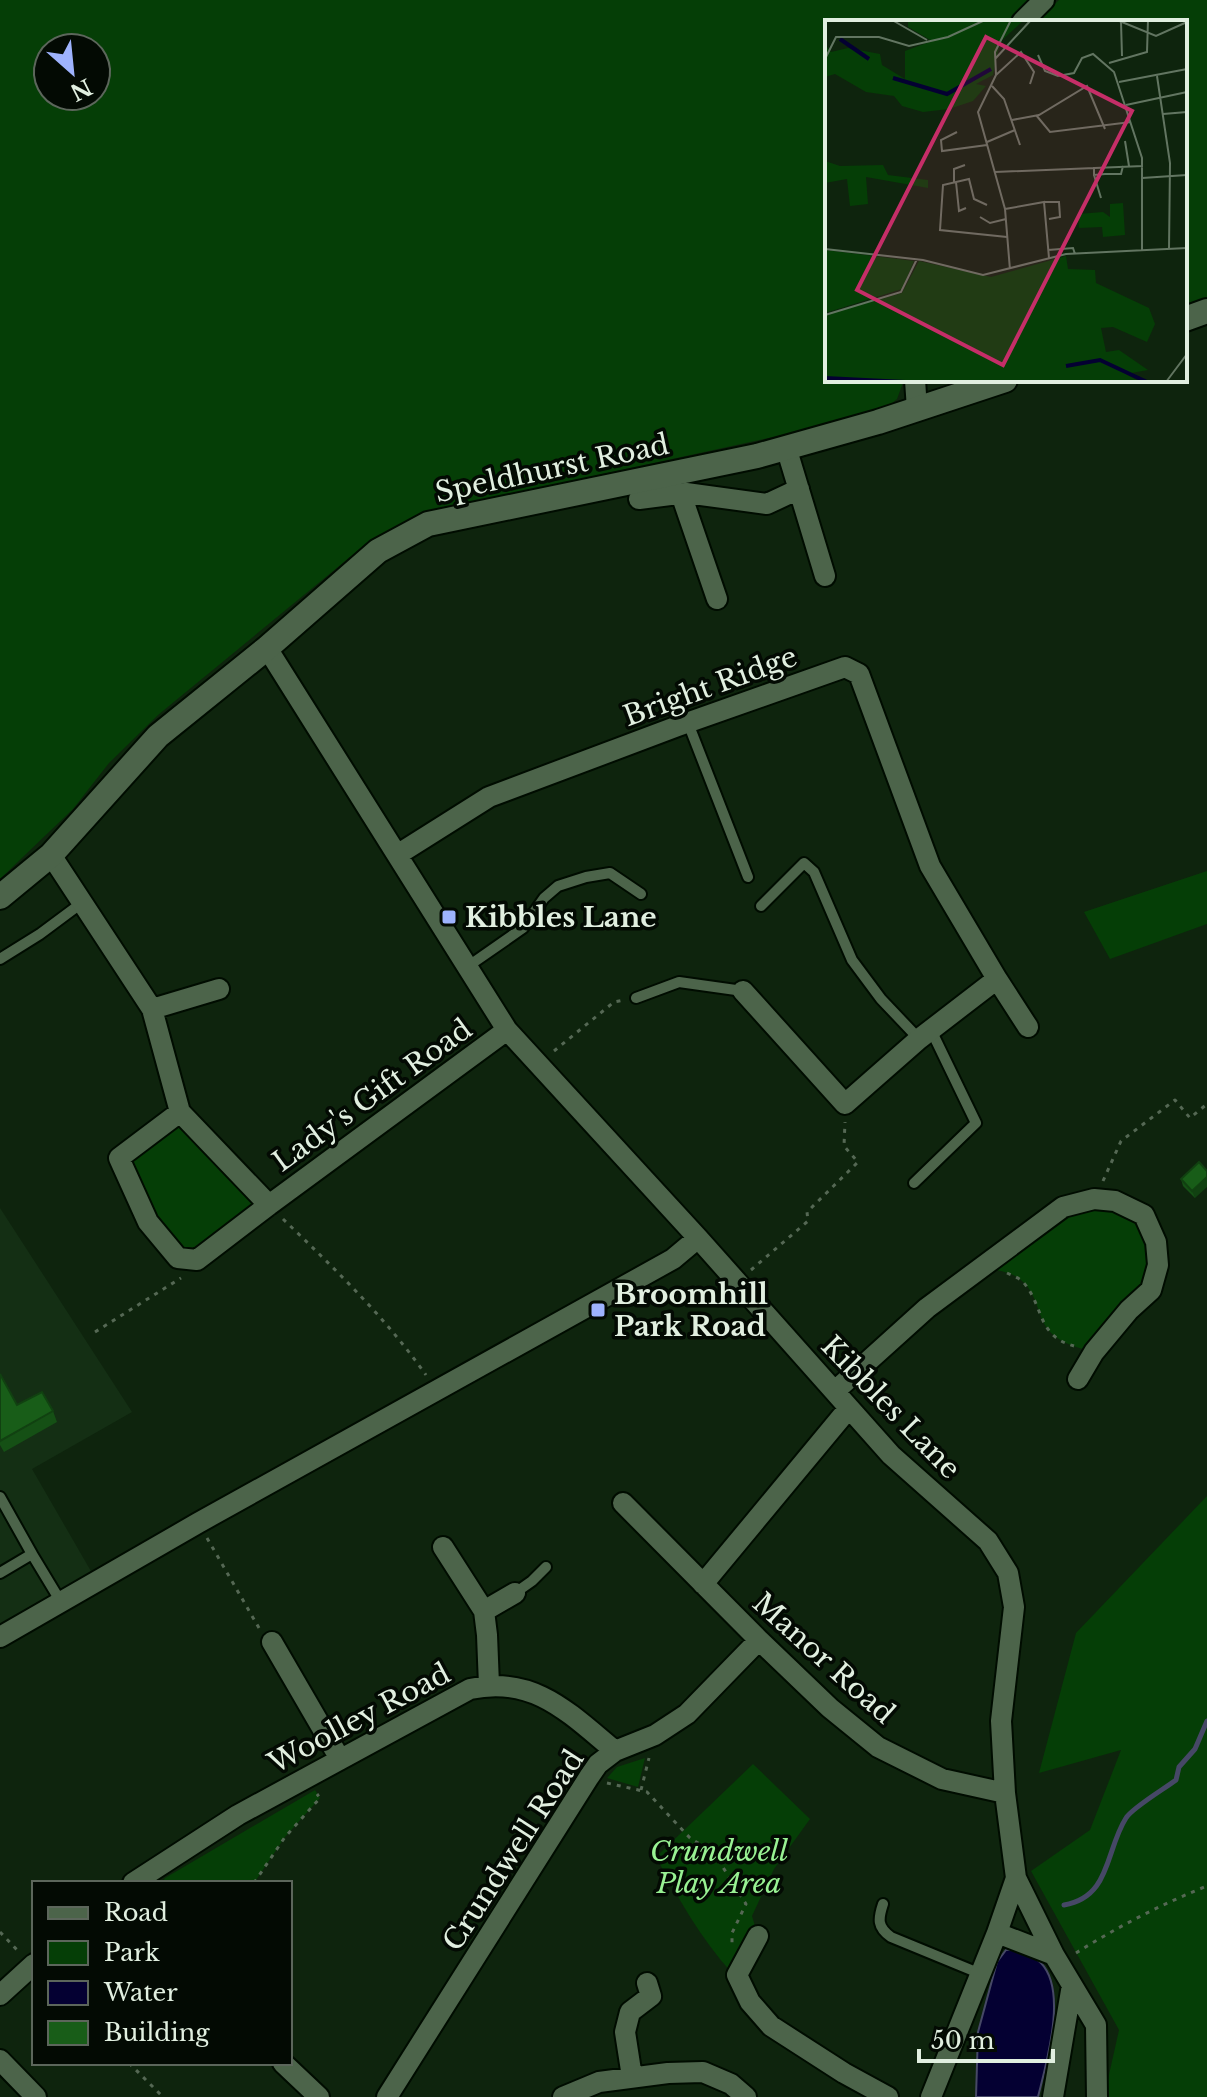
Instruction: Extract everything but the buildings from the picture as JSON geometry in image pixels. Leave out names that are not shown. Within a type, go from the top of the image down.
[{"type":"street","points":[[1024,20],[1044,0]]},
{"type":"street","points":[[1187,318],[1207,311]]},
{"type":"street","points":[[915,382],[917,409]]},
{"type":"street","name":"Speldhurst Road","points":[[0,897],[51,855],[158,736],[267,648],[378,551],[428,524],[757,456],[878,422],[999,382]]},
{"type":"street","points":[[786,447],[825,576]]},
{"type":"street","points":[[639,499],[681,494],[767,504],[799,489]]},
{"type":"street","points":[[681,494],[717,599]]},
{"type":"street","name":"Kibbles Lane","points":[[267,648],[507,1030],[891,1455],[988,1541],[1008,1573],[1014,1607],[1001,1721],[1005,1793],[1016,1878],[1057,1959],[1096,2025],[1097,2097]]},
{"type":"street","name":"Bright Ridge","points":[[397,855],[489,797],[845,667],[859,674],[930,866],[1028,1027]]},
{"type":"street","name":"Lady's Gift Road","points":[[51,855],[152,1009],[180,1112],[269,1205]]},
{"type":"street","points":[[743,991],[845,1104],[925,1034],[997,979]]},
{"type":"street","points":[[152,1009],[219,989]]},
{"type":"street","name":"Lady's Gift Road","points":[[197,1260],[507,1030]]},
{"type":"street","points":[[180,1112],[119,1158],[148,1222],[178,1258],[197,1260]]},
{"type":"street","points":[[835,1391],[927,1308],[1063,1207],[1094,1199],[1115,1201],[1144,1215],[1156,1242],[1158,1265],[1151,1290],[1129,1310],[1094,1352],[1078,1379]]},
{"type":"street","points":[[0,1637],[198,1523],[673,1259],[698,1238]]},
{"type":"street","points":[[703,1584],[849,1408]]},
{"type":"street","name":"Manor Road","points":[[623,1503],[830,1708],[878,1747],[942,1779],[1005,1793]]},
{"type":"street","points":[[443,1547],[484,1611],[489,1685]]},
{"type":"street","points":[[484,1611],[515,1593]]},
{"type":"street","name":"Crundwell Road","points":[[387,2097],[598,1764],[615,1751],[655,1735],[687,1714],[759,1640]]},
{"type":"street","points":[[272,1642],[340,1759]]},
{"type":"street","name":"Woolley Road","points":[[136,1881],[238,1815],[470,1689],[489,1685],[531,1690],[566,1710],[615,1751]]},
{"type":"street","points":[[931,2097],[1016,1878]]},
{"type":"street","points":[[997,1933],[1057,1959]]},
{"type":"street","points":[[758,1936],[737,1975],[750,2002],[771,2026],[888,2097]]},
{"type":"street","points":[[0,1995],[32,1966]]},
{"type":"street","points":[[632,2077],[625,2032],[630,2012],[651,1996],[647,1983]]},
{"type":"street","points":[[1053,2097],[1072,1985]]},
{"type":"street","points":[[0,2060],[36,2097]]},
{"type":"street","points":[[285,2065],[319,2097]]},
{"type":"street","points":[[563,2097],[599,2082],[703,2072],[731,2084],[746,2097]]},
{"type":"lane","points":[[688,723],[748,877]]},
{"type":"lane","points":[[761,906],[804,863],[814,872],[852,960],[881,999],[925,1034],[976,1123],[914,1183]]},
{"type":"lane","points":[[467,967],[523,928],[544,898],[558,886],[610,873],[641,894]]},
{"type":"lane","points":[[0,959],[83,902]]},
{"type":"lane","points":[[636,998],[679,982],[743,991]]},
{"type":"lane","points":[[0,1497],[61,1602]]},
{"type":"lane","points":[[0,1573],[32,1554]]},
{"type":"lane","points":[[515,1593],[546,1567]]},
{"type":"lane","points":[[883,1904],[880,1926],[891,1937],[981,1974]]},
{"type":"path","points":[[538,1063],[614,1002],[636,998]]},
{"type":"path","points":[[1094,1199],[1121,1141],[1175,1100],[1190,1118],[1207,1104]]},
{"type":"path","points":[[736,1283],[808,1221],[807,1212],[858,1162],[844,1146],[845,1104]]},
{"type":"path","points":[[269,1205],[354,1287],[402,1341],[438,1391]]},
{"type":"path","points":[[95,1332],[180,1279],[197,1260]]},
{"type":"path","points":[[980,1267],[1006,1272],[1022,1281],[1051,1334],[1066,1344],[1094,1352]]},
{"type":"path","points":[[198,1523],[265,1637],[272,1642]]},
{"type":"path","points":[[641,1790],[655,1735]]},
{"type":"path","points":[[255,1881],[285,1837],[320,1798],[308,1776]]},
{"type":"path","points":[[589,1777],[647,1792],[690,1838],[714,1853],[746,1904],[732,1933],[731,1949],[737,1975]]},
{"type":"path","points":[[1057,1959],[1207,1886]]},
{"type":"path","points":[[0,1932],[32,1964]]},
{"type":"path","points":[[131,2065],[163,2097]]},
{"type":"shaded area","points":[[0,1208],[132,1412],[32,1469],[92,1573],[0,1623]]},
{"type":"green space","points":[[0,0],[1046,0],[1025,20],[825,20],[825,382],[903,382],[897,399],[879,414],[424,513],[372,539],[158,715],[109,763],[73,809],[0,879]]},
{"type":"green space","points":[[1059,0],[1207,0],[1207,298],[1187,305],[1187,20],[1038,20]]},
{"type":"green space","points":[[1207,871],[1207,924],[1110,959],[1084,912]]},
{"type":"green space","points":[[180,1112],[269,1205],[197,1260],[178,1258],[119,1158]]},
{"type":"green space","points":[[1094,1199],[1144,1215],[1158,1265],[1094,1352],[1055,1336],[1044,1323],[1031,1292],[1018,1278],[980,1267]]},
{"type":"green space","points":[[1207,1496],[1207,2097],[1104,2097],[1119,2030],[1031,1871],[1090,1830],[1121,1750],[1039,1773],[1076,1633]]},
{"type":"green space","points":[[645,1758],[638,1787],[607,1778],[617,1767]]},
{"type":"green space","name":"Crundwell Play Area","points":[[753,1764],[810,1819],[774,1869],[752,1916],[758,1936],[732,1973],[700,1932],[656,1857]]},
{"type":"green space","points":[[315,1790],[320,1798],[285,1837],[255,1881],[163,1881]]},
{"type":"water","points":[[1020,1949],[1041,1963],[1049,1975],[1053,1991],[1053,2028],[1038,2097],[976,2097],[978,2032],[997,1962],[1006,1950]]},
{"type":"waterway","points":[[1064,1905],[1091,1893],[1099,1883],[1126,1818],[1176,1780],[1179,1767],[1195,1749],[1207,1721]]},
{"type":"place","name":"Kibbles Lane","points":[[449,917]]},
{"type":"place","name":"Broomhill Park Road","points":[[598,1310]]}]
